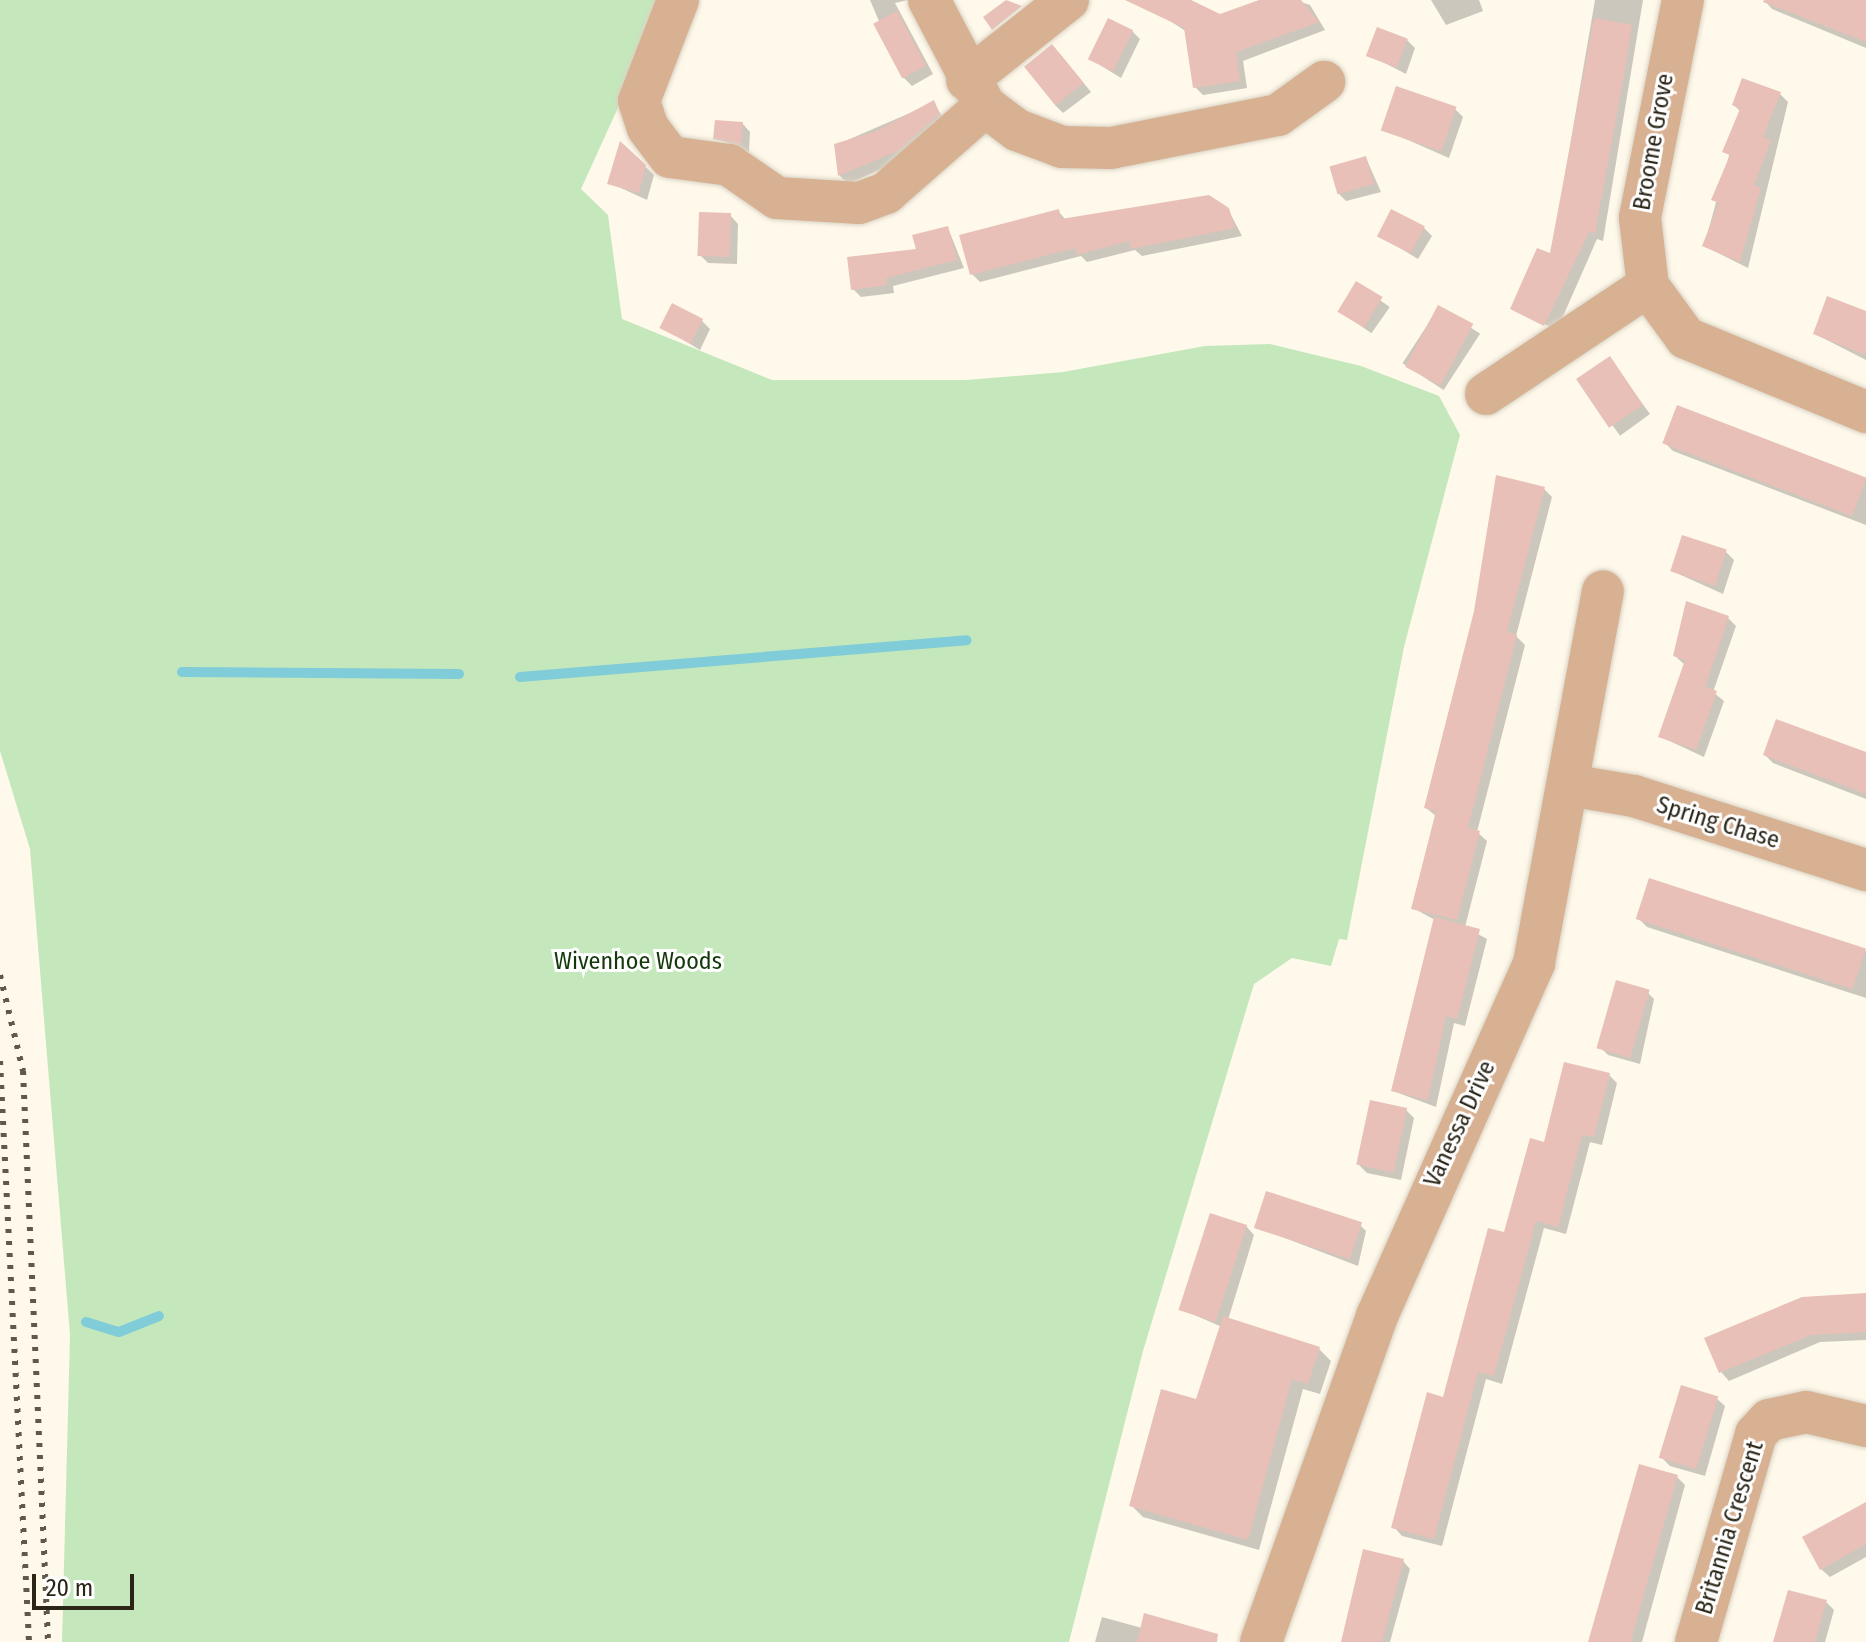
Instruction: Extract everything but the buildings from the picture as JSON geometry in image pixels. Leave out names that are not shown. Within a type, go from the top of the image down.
[{"type":"street","points":[[678,0],[639,101],[648,128],[670,157],[729,165],[777,198],[859,203],[886,193],[976,93],[1068,0]]},
{"type":"street","points":[[929,0],[976,93],[1017,130],[1062,147],[1111,148],[1278,115],[1324,82]]},
{"type":"street","name":"Broome Grove","points":[[1683,0],[1640,218],[1648,286],[1686,338],[1866,412]]},
{"type":"street","points":[[1486,394],[1648,286]]},
{"type":"street","name":"Vanessa Drive","points":[[1261,1642],[1383,1302],[1534,963],[1603,591]]},
{"type":"street","name":"Spring Chase","points":[[1568,785],[1634,796],[1866,870]]},
{"type":"street","name":"Britannia Crescent","points":[[1696,1642],[1756,1434],[1769,1420],[1806,1412],[1866,1426]]},
{"type":"green space","name":"Wivenhoe Woods","points":[[0,0],[667,0],[581,189],[608,215],[622,319],[772,380],[966,380],[1063,372],[1205,346],[1270,344],[1361,366],[1439,396],[1460,435],[1404,647],[1347,940],[1339,939],[1331,966],[1292,958],[1254,984],[1143,1351],[1069,1642],[62,1642],[70,1335],[30,849],[0,751]]},
{"type":"waterway","points":[[520,677],[966,640]]},
{"type":"waterway","points":[[182,672],[459,674]]},
{"type":"waterway","points":[[86,1322],[119,1332],[159,1316]]},
{"type":"railway","points":[[0,975],[23,1071],[48,1642]]},
{"type":"railway","points":[[0,1061],[29,1642]]}]
